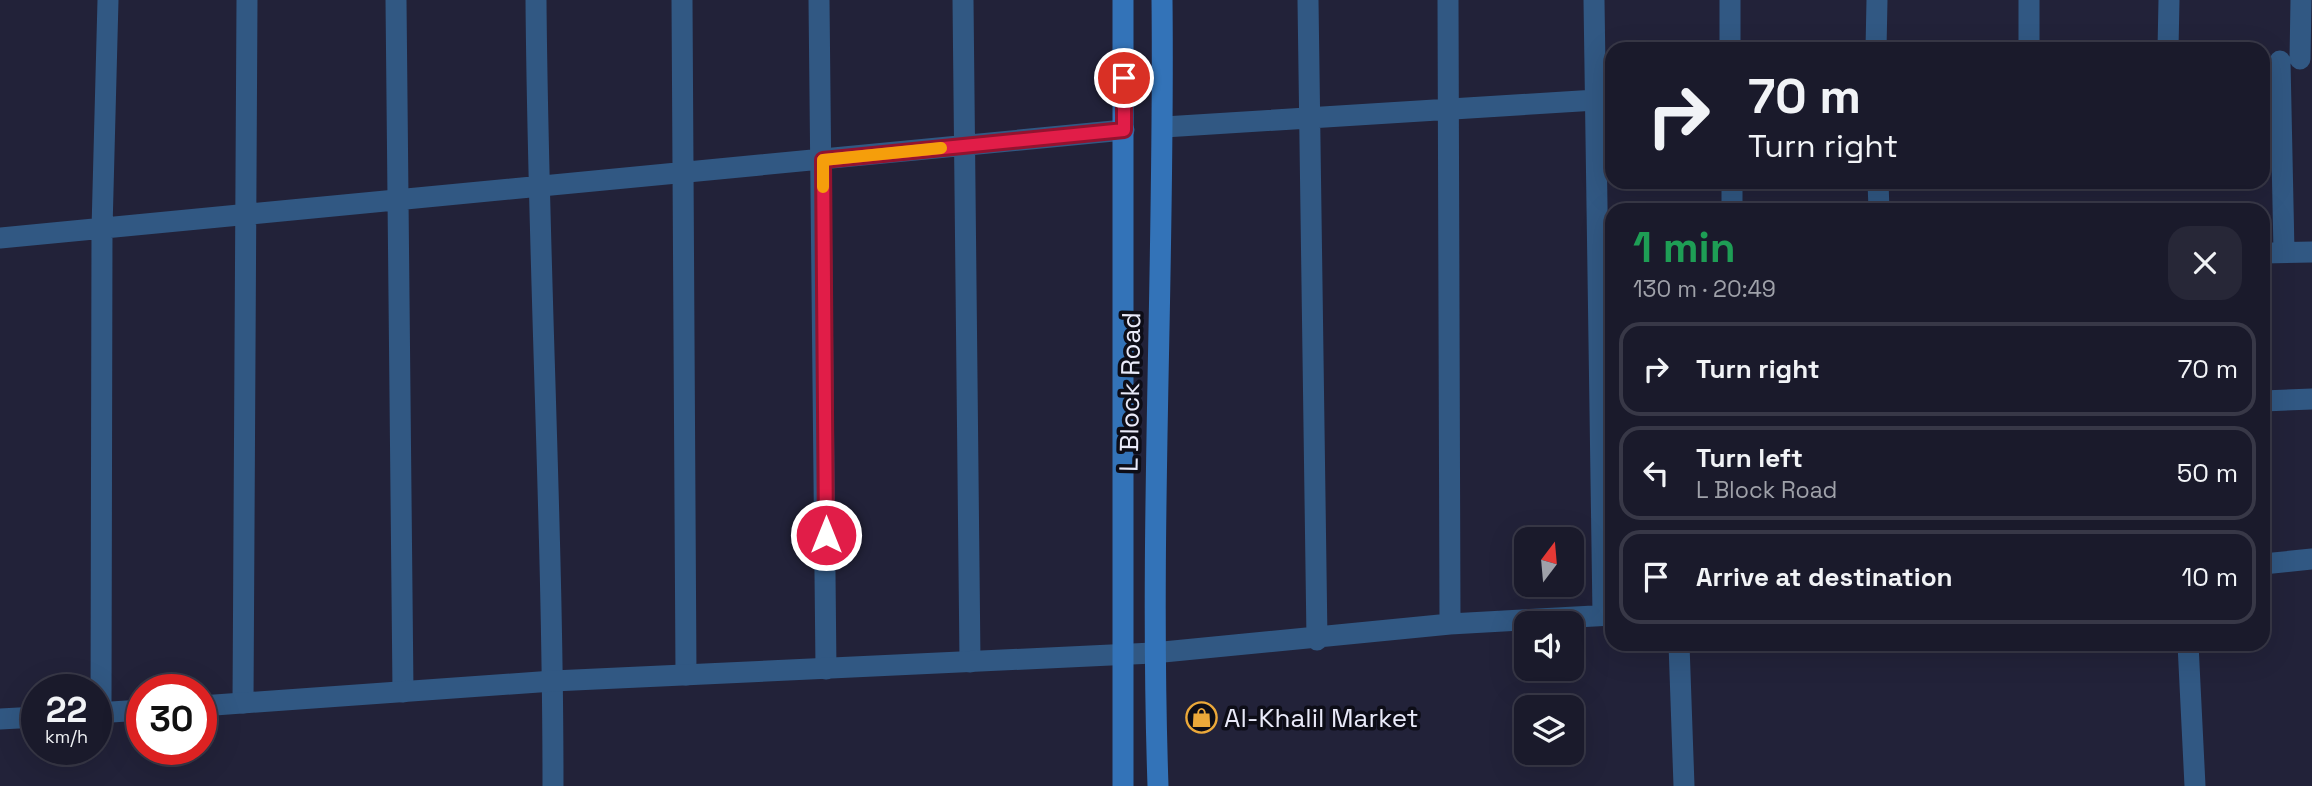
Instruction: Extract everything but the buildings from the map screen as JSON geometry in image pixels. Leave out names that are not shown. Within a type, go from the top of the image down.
[{"type":"main road","name":"L Block Road","points":[[1123,0],[1123,786]]},
{"type":"main road","name":"L Block Road","points":[[1158,786],[1153,653],[1164,127],[1162,0]]},
{"type":"street","points":[[99,674],[102,229],[108,0]]},
{"type":"street","points":[[243,703],[247,0]]},
{"type":"street","points":[[396,0],[402,692]]},
{"type":"street","points":[[536,0],[537,188],[553,681],[553,786]]},
{"type":"street","points":[[682,0],[686,675]]},
{"type":"street","points":[[819,0],[827,669]]},
{"type":"street","points":[[963,0],[970,662]]},
{"type":"street","points":[[1308,0],[1317,640]]},
{"type":"street","points":[[1447,0],[1450,624]]},
{"type":"street","points":[[1594,0],[1603,99],[1605,305]]},
{"type":"street","points":[[1730,0],[1730,42]]},
{"type":"street","points":[[1876,42],[1877,0]]},
{"type":"street","points":[[2029,0],[2029,42]]},
{"type":"street","points":[[2168,42],[2169,0]]},
{"type":"street","points":[[2301,0],[2289,60],[2273,253],[2312,252]]},
{"type":"street","points":[[1164,127],[1603,99]]},
{"type":"street","points":[[0,238],[245,217],[1124,130]]},
{"type":"street","points":[[2270,401],[2312,399]]},
{"type":"street","points":[[2270,563],[2312,559]]},
{"type":"street","points":[[217,705],[553,681],[1153,653],[1317,640],[1450,624],[1605,615]]},
{"type":"street","points":[[1679,651],[1684,786]]},
{"type":"street","points":[[2188,651],[2195,786]]},
{"type":"street","points":[[0,719],[21,718]]},
{"type":"slow traffic","points":[[823,187],[823,160],[941,148]]},
{"type":"place","name":"Al-Khalil Market","points":[[1201,718]]},
{"type":"route","points":[[826,535],[823,160],[1124,130],[1124,78]]}]
